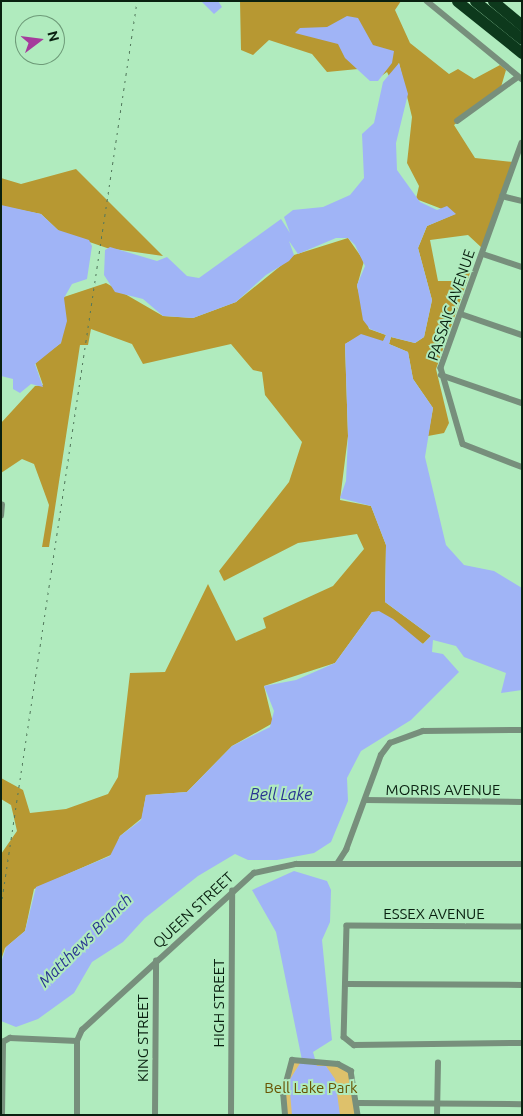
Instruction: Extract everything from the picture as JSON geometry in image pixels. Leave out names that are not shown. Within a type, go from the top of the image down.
[{"type":"highway","points":[[457,1],[522,53]]},
{"type":"highway","points":[[474,1],[522,39]]},
{"type":"highway","points":[[493,1],[522,25]]},
{"type":"street","points":[[427,1],[520,78],[457,121]]},
{"type":"street","name":"PASSAIC AVENUE","points":[[522,143],[441,374],[522,403]]},
{"type":"street","points":[[502,196],[522,201]]},
{"type":"street","points":[[483,254],[522,268]]},
{"type":"street","points":[[461,314],[522,335]]},
{"type":"street","points":[[441,374],[463,444],[522,467]]},
{"type":"street","points":[[1,516],[2,504]]},
{"type":"street","points":[[336,864],[365,800],[381,755],[398,740],[423,730],[522,730]]},
{"type":"street","name":"MORRIS AVENUE","points":[[365,800],[522,802]]},
{"type":"street","name":"QUEEN STREET","points":[[77,1042],[82,1030],[232,890],[264,869],[336,864],[522,864]]},
{"type":"street","name":"HIGH STREET","points":[[231,1115],[232,890]]},
{"type":"street","name":"ESSEX AVENUE","points":[[347,984],[347,926],[522,927]]},
{"type":"street","name":"KING STREET","points":[[155,1115],[156,961]]},
{"type":"street","points":[[522,985],[347,984],[344,1037],[354,1045],[522,1043]]},
{"type":"street","points":[[2,1115],[3,1042],[10,1038],[77,1042],[77,1115]]},
{"type":"street","points":[[285,1115],[282,1094],[295,1061],[330,1063],[351,1071],[359,1103],[358,1115]]},
{"type":"street","points":[[437,1115],[438,1063]]},
{"type":"street","points":[[359,1103],[522,1104]]},
{"type":"green space","name":"Bell Lake Park","points":[[292,1060],[338,1064],[351,1071],[358,1115],[285,1115],[283,1094]]},
{"type":"shaded area","points":[[240,1],[401,1],[395,10],[410,43],[449,74],[458,69],[474,79],[500,65],[506,70],[501,87],[454,125],[475,158],[513,162],[482,248],[468,235],[430,240],[438,281],[458,281],[463,270],[470,273],[436,369],[449,423],[444,433],[428,436],[433,408],[413,379],[408,352],[389,344],[391,337],[415,343],[424,337],[432,300],[418,248],[427,226],[455,214],[416,199],[419,186],[407,163],[412,117],[399,63],[390,78],[387,72],[374,81],[358,69],[327,72],[312,54],[269,40],[253,55],[241,50]]},
{"type":"shaded area","points":[[76,169],[163,256],[107,248],[60,232],[41,214],[1,206],[1,178],[21,184]]},
{"type":"shaded area","points":[[348,238],[364,261],[357,286],[369,329],[386,335],[383,342],[362,335],[345,344],[348,436],[340,500],[371,506],[386,545],[385,602],[431,636],[423,644],[372,612],[335,663],[264,686],[273,723],[232,746],[187,792],[146,795],[142,818],[120,836],[113,854],[34,889],[25,931],[5,948],[1,960],[1,854],[17,831],[11,805],[1,799],[1,778],[23,790],[30,813],[66,809],[108,794],[118,777],[130,673],[165,672],[208,584],[236,641],[266,628],[263,618],[333,586],[364,549],[357,534],[298,543],[224,581],[219,571],[289,482],[302,442],[265,395],[262,372],[253,370],[231,344],[143,364],[132,344],[91,329],[88,345],[80,345],[49,547],[42,547],[49,505],[34,464],[22,459],[1,473],[1,423],[35,386],[43,385],[35,362],[61,343],[64,297],[106,283],[163,316],[193,318],[236,302],[294,255]]},
{"type":"water","points":[[201,1],[218,1],[222,7],[214,14]]},
{"type":"water","points":[[347,16],[358,18],[373,45],[394,51],[392,63],[378,81],[370,81],[345,58],[338,44],[295,33],[300,28],[327,27]]},
{"type":"water","name":"Bell Lake","points":[[399,63],[408,94],[396,143],[397,170],[420,202],[437,210],[447,206],[456,214],[427,226],[418,248],[432,300],[424,337],[415,343],[391,337],[389,344],[408,352],[413,379],[433,408],[425,457],[446,545],[464,565],[494,571],[522,588],[522,690],[501,693],[506,673],[464,657],[456,646],[433,640],[432,652],[443,654],[459,672],[411,720],[361,751],[347,778],[348,801],[331,842],[314,853],[277,860],[248,860],[235,854],[198,876],[145,918],[123,942],[92,962],[74,993],[38,1019],[16,1027],[1,1021],[1,963],[6,947],[25,931],[36,887],[110,856],[120,836],[141,820],[146,795],[187,792],[232,746],[270,727],[274,711],[264,686],[296,680],[335,663],[372,612],[379,611],[393,619],[423,644],[431,636],[385,602],[386,545],[371,506],[340,498],[346,481],[348,436],[345,344],[361,334],[383,341],[386,335],[370,329],[363,320],[357,285],[365,266],[355,245],[348,238],[336,238],[298,254],[289,241],[294,255],[289,261],[266,275],[236,302],[193,318],[163,316],[143,299],[115,292],[104,275],[105,250],[110,247],[157,261],[167,257],[187,276],[199,278],[281,219],[290,233],[284,217],[293,210],[323,207],[350,195],[364,178],[362,134],[374,123],[383,82]]},
{"type":"water","points":[[1,205],[41,214],[58,230],[89,240],[92,246],[87,279],[72,284],[64,298],[67,321],[61,343],[35,364],[43,387],[31,384],[20,393],[13,389],[13,379],[1,376]]},
{"type":"water","points":[[294,871],[327,881],[331,890],[330,922],[322,940],[332,1040],[313,1052],[317,1066],[326,1066],[335,1079],[340,1115],[292,1115],[289,1081],[302,1060],[276,932],[252,890]]},
{"type":"railway","points":[[1,906],[137,1]]},
{"type":"water label","name":"Matthews Branch","points":[[85,940]]}]
